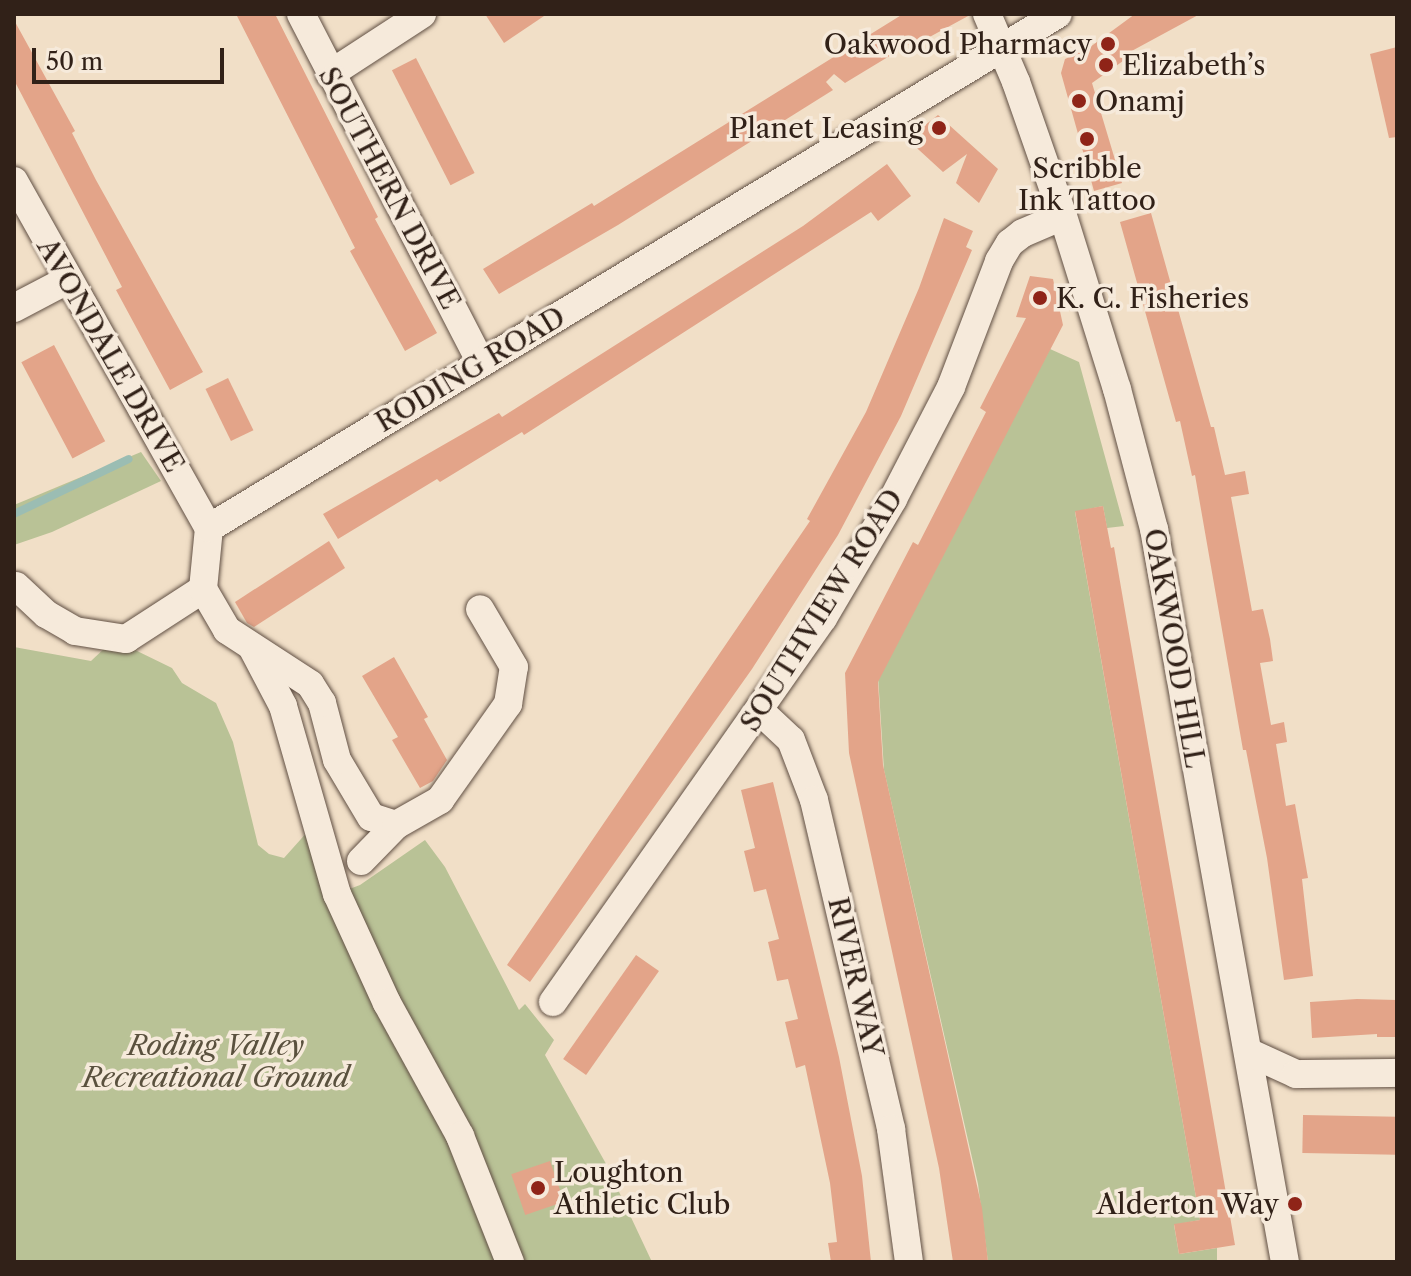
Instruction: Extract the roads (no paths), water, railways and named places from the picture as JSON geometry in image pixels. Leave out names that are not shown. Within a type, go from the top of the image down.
[{"type":"street","name":"SOUTHERN DRIVE","points":[[301,14],[481,362]]},
{"type":"street","points":[[330,74],[422,14]]},
{"type":"street","name":"OAKWOOD HILL","points":[[987,14],[1063,216],[1117,389],[1154,529],[1285,1262]]},
{"type":"street","name":"RODING ROAD","points":[[209,528],[1058,14]]},
{"type":"street","name":"AVONDALE DRIVE","points":[[14,181],[209,528]]},
{"type":"street","name":"SOUTHVIEW ROAD","points":[[553,1002],[823,618],[893,499],[951,387],[999,261],[1010,243],[1023,233],[1063,216]]},
{"type":"street","points":[[14,308],[67,280]]},
{"type":"street","points":[[209,528],[203,589],[227,630],[310,684],[322,703],[337,760],[371,817],[396,825]]},
{"type":"street","points":[[16,586],[46,614],[75,631],[126,639],[203,589]]},
{"type":"street","points":[[361,861],[396,825],[440,800],[508,704],[514,667],[480,609]]},
{"type":"street","points":[[251,644],[283,706],[301,778],[337,894],[387,1003],[460,1136],[510,1262]]},
{"type":"street","name":"RIVER WAY","points":[[760,711],[791,740],[814,800],[891,1129],[909,1262]]},
{"type":"street","points":[[1248,1052],[1296,1074],[1397,1073]]},
{"type":"waterway","points":[[14,514],[129,459]]},
{"type":"place","name":"Oakwood Pharmacy","points":[[1108,44]]},
{"type":"place","name":"Elizabeth’s","points":[[1106,65]]},
{"type":"place","name":"Onamj","points":[[1079,101]]},
{"type":"place","name":"Planet Leasing","points":[[939,128]]},
{"type":"place","name":"Scribble Ink Tattoo","points":[[1087,139]]},
{"type":"place","name":"K. C. Fisheries","points":[[1040,298]]},
{"type":"place","name":"Loughton Athletic Club","points":[[538,1188]]},
{"type":"place","name":"Alderton Way","points":[[1295,1204]]},
{"type":"park label","name":"Roding Valley Recreational Ground","points":[[216,1061]]}]
